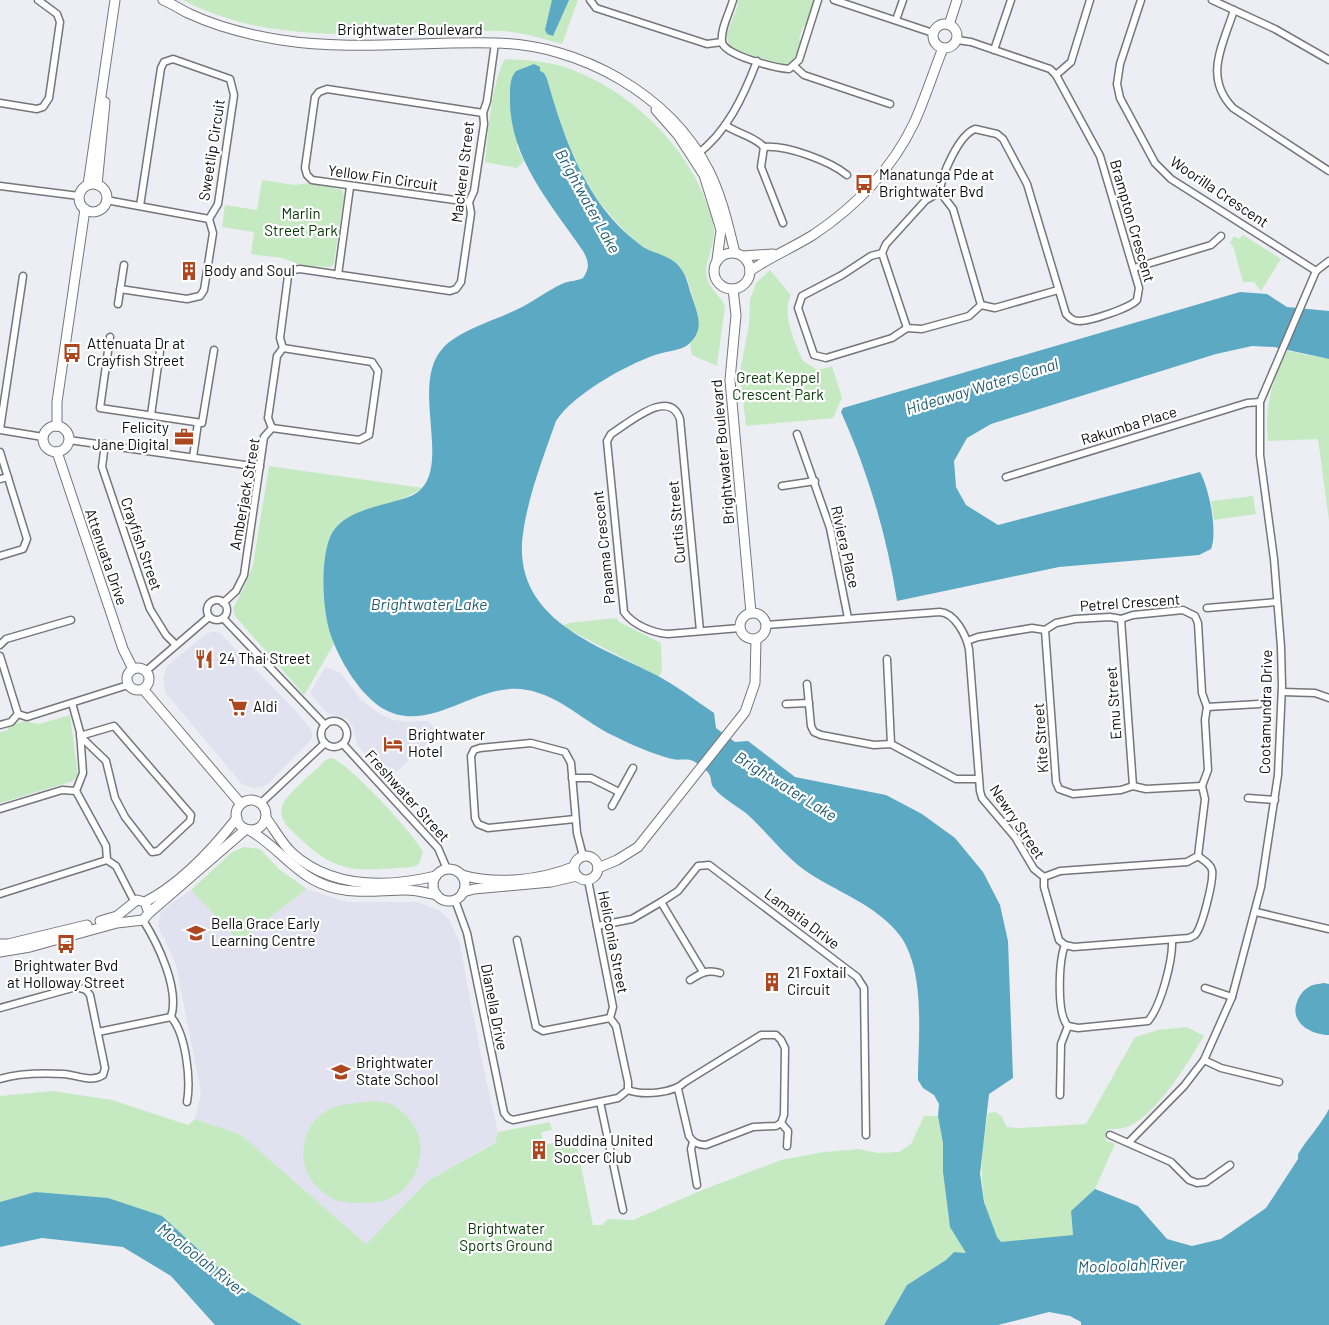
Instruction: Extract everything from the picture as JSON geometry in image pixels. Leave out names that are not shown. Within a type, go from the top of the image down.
[{"type":"street","points":[[0,103],[38,109],[43,107],[49,98],[60,22],[57,14],[38,0]]},
{"type":"street","points":[[0,186],[79,196],[92,185],[101,87],[105,74],[115,0]]},
{"type":"street","points":[[114,16],[122,0]]},
{"type":"street","name":"Brightwater Boulevard","points":[[165,0],[217,24],[281,40],[339,44],[495,43],[536,47],[574,58],[608,72],[649,100],[678,124],[721,198],[739,255]]},
{"type":"street","points":[[590,0],[596,8],[707,44],[722,42]]},
{"type":"street","points":[[734,0],[722,34],[722,42],[729,52],[781,69],[788,69],[799,60],[818,0]]},
{"type":"street","points":[[834,0],[933,33]]},
{"type":"street","points":[[896,20],[903,0]]},
{"type":"street","points":[[949,25],[956,0]]},
{"type":"street","points":[[994,50],[1011,0]]},
{"type":"street","points":[[956,40],[994,50],[1050,69],[1056,74],[1071,62],[1090,0]]},
{"type":"street","name":"Woorilla Crescent","points":[[1141,0],[1120,64],[1117,84],[1120,98],[1155,163],[1171,179],[1316,271]]},
{"type":"street","points":[[1212,0],[1274,28],[1329,60]]},
{"type":"street","points":[[1234,10],[1216,72],[1218,86],[1224,99],[1233,108],[1329,170]]},
{"type":"street","points":[[949,25],[956,30],[956,40],[950,47],[942,48],[934,41],[933,33],[938,26],[949,25]]},
{"type":"street","name":"Mackerel Street","points":[[293,270],[450,291],[456,289],[461,282],[471,213],[469,202],[474,191],[484,124],[483,113],[487,101],[495,43]]},
{"type":"street","points":[[776,254],[739,255],[726,253],[717,260],[714,271],[715,277],[722,286],[733,289],[743,285],[750,271],[776,254],[813,235],[843,213],[880,177],[913,125],[942,48]]},
{"type":"street","name":"Sweetlip Circuit","points":[[106,200],[209,219],[218,204],[234,95],[230,79],[174,59],[164,62],[161,68],[140,206]]},
{"type":"street","points":[[696,155],[713,140],[725,125],[757,61]]},
{"type":"street","points":[[794,66],[804,76],[890,104]]},
{"type":"street","name":"Brampton Crescent","points":[[940,192],[943,177],[964,136],[969,132],[982,129],[997,134],[1002,139],[1027,184],[1066,314],[1072,319],[1082,321],[1133,305],[1139,295],[1134,268],[1096,146],[1056,74]]},
{"type":"street","name":"Yellow Fin Circuit","points":[[469,202],[350,187],[312,180],[307,175],[306,159],[315,96],[327,89],[483,113]]},
{"type":"street","points":[[725,125],[738,133],[759,141],[764,147]]},
{"type":"street","points":[[764,147],[780,147],[836,166],[847,176]]},
{"type":"street","points":[[764,147],[761,167],[783,223]]},
{"type":"street","name":"Brightwater Boulevard","points":[[696,155],[721,230],[717,260]]},
{"type":"street","points":[[79,196],[81,206],[89,210],[102,209],[106,200],[104,191],[92,185]]},
{"type":"street","points":[[338,275],[350,187]]},
{"type":"street","points":[[907,328],[882,253],[886,244],[926,200],[940,192],[953,210],[981,305]]},
{"type":"street","points":[[57,426],[57,402],[78,259],[89,210]]},
{"type":"street","points":[[120,289],[187,299],[200,296],[204,290],[213,233],[209,219]]},
{"type":"street","points":[[1134,268],[1211,245],[1221,236]]},
{"type":"street","points":[[882,253],[871,256],[842,275],[802,296],[798,308],[811,351],[819,358],[826,358],[892,338],[907,328],[922,330],[969,316],[981,305]]},
{"type":"street","points":[[739,255],[750,271]]},
{"type":"street","name":"Cootamundra Drive","points":[[1129,1142],[1184,1086],[1204,1060],[1232,997],[1256,912],[1269,845],[1275,800],[1282,692],[1270,525],[1260,455],[1260,402],[1266,393],[1278,358],[1316,271],[1329,261]]},
{"type":"street","points":[[118,304],[124,265]]},
{"type":"street","name":"Amberjack Street","points":[[223,603],[236,591],[244,575],[264,437],[272,428],[268,418],[277,356],[283,348],[280,338],[288,276],[293,270]]},
{"type":"street","points":[[23,276],[0,430],[43,438]]},
{"type":"street","name":"Brightwater Boulevard","points":[[733,289],[736,315],[730,380],[751,613]]},
{"type":"street","points":[[981,305],[995,308],[1058,290]]},
{"type":"street","points":[[110,337],[100,408],[198,423],[202,423],[214,350]]},
{"type":"street","points":[[151,415],[162,344]]},
{"type":"street","points":[[272,428],[359,440],[365,439],[369,435],[378,371],[372,362],[283,348]]},
{"type":"street","name":"Rakumba Place","points":[[1006,477],[1247,403],[1260,402]]},
{"type":"street","name":"Panama Crescent","points":[[678,412],[670,405],[657,406],[611,434],[607,441],[614,530],[624,612],[629,619],[659,634],[740,628]]},
{"type":"street","name":"Curtis Street","points":[[678,412],[700,631]]},
{"type":"street","points":[[194,457],[198,423]]},
{"type":"street","points":[[57,426],[67,432],[69,440],[66,448],[57,452],[48,449],[43,438],[49,428],[57,426]]},
{"type":"street","name":"Riviera Place","points":[[797,434],[830,528],[848,618]]},
{"type":"street","points":[[69,440],[260,467]]},
{"type":"street","name":"Crayfish Street","points":[[105,444],[102,466],[150,609],[166,635],[176,645]]},
{"type":"street","points":[[0,452],[27,539],[23,549],[0,556]]},
{"type":"street","name":"Attenuata Drive","points":[[57,452],[123,649],[133,669]]},
{"type":"street","points":[[0,479],[8,477]]},
{"type":"street","points":[[782,486],[815,481]]},
{"type":"street","points":[[214,600],[223,603],[227,610],[223,618],[218,620],[209,617],[207,611],[208,604],[214,600]]},
{"type":"street","points":[[1207,608],[1277,602]]},
{"type":"street","name":"Petrel Crescent","points":[[967,641],[978,637],[1032,628],[1045,630],[1056,623],[1075,619],[1110,616],[1120,619],[1133,614],[1183,610],[1195,616],[1202,693],[1207,708],[1204,720],[1208,770],[1202,786],[1205,799],[1198,856]]},
{"type":"street","name":"Newry Street","points":[[766,625],[945,612],[954,618],[967,641],[978,779],[982,798],[1015,837],[1034,869],[1044,877],[1044,887],[1059,940],[1065,945]]},
{"type":"street","points":[[751,613],[762,616],[766,625],[764,633],[756,639],[744,636],[740,628],[744,617],[751,613]]},
{"type":"street","points":[[146,671],[209,617]]},
{"type":"street","points":[[223,618],[325,724]]},
{"type":"street","name":"Emu Street","points":[[1120,619],[1133,786]]},
{"type":"street","points":[[0,645],[6,639],[71,620]]},
{"type":"street","name":"Kite Street","points":[[1045,630],[1056,782],[1059,789],[1073,794],[1121,790],[1133,786],[1146,789],[1202,786]]},
{"type":"street","points":[[266,818],[279,838],[302,861],[314,870],[338,880],[360,883],[416,881],[436,876],[447,869],[453,869],[462,875],[474,879],[500,880],[575,872],[588,880],[594,877],[598,868],[618,860],[638,847],[736,724],[751,700],[755,683],[756,639]]},
{"type":"street","points":[[0,656],[18,714]]},
{"type":"street","points":[[888,660],[892,744]]},
{"type":"street","points":[[18,714],[27,716],[128,685],[136,690],[143,689],[149,681],[146,671],[140,668],[133,669],[127,676],[128,685]]},
{"type":"street","points":[[807,684],[811,726],[814,732],[874,745],[892,744],[956,779],[978,779]]},
{"type":"street","points":[[143,689],[240,804]]},
{"type":"street","points":[[1282,692],[1315,693],[1329,698]]},
{"type":"street","points":[[72,703],[80,736],[83,773],[76,791],[106,846],[107,860]]},
{"type":"street","points":[[786,704],[809,703]]},
{"type":"street","points":[[1207,708],[1259,704]]},
{"type":"street","points":[[0,725],[11,722],[18,714]]},
{"type":"street","points":[[333,721],[342,724],[347,736],[343,744],[332,747],[325,743],[321,736],[325,724],[333,721]]},
{"type":"street","points":[[114,726],[118,729],[191,815],[190,821],[158,851],[152,852],[126,817],[115,798],[106,761],[80,736],[114,726]]},
{"type":"street","points":[[262,803],[325,743]]},
{"type":"street","name":"Freshwater Street","points":[[343,744],[438,848],[447,869]]},
{"type":"street","points":[[576,819],[488,828],[478,824],[475,818],[471,756],[480,748],[538,744],[565,752],[571,763],[576,819],[582,856]]},
{"type":"street","points":[[612,806],[633,768]]},
{"type":"street","points":[[572,778],[591,778],[619,792]]},
{"type":"street","points":[[0,809],[62,790],[76,791]]},
{"type":"street","points":[[1248,798],[1275,800]]},
{"type":"street","points":[[0,952],[30,947],[146,916],[247,829],[262,826],[266,818],[266,810],[262,803],[248,800],[240,804]]},
{"type":"street","points":[[0,944],[34,938],[117,916],[131,904],[145,902],[170,889],[224,836],[237,818],[240,804]]},
{"type":"street","points":[[237,818],[247,829],[271,844],[302,873],[329,887],[359,893],[406,890],[437,894]]},
{"type":"street","points":[[575,872],[576,860],[582,856],[593,858],[598,868]]},
{"type":"street","points":[[1044,877],[1060,871],[1186,862],[1198,856],[1212,869],[1201,927],[1195,935],[1172,940],[1074,947],[1065,945],[1060,958],[1062,1016],[1068,1026],[1078,1028],[1148,1021],[1154,1015],[1173,953],[1172,940]]},
{"type":"street","points":[[0,894],[107,860]]},
{"type":"street","points":[[107,860],[116,866],[131,904],[129,916],[134,920]]},
{"type":"street","name":"Lamatia Drive","points":[[597,926],[632,918],[678,891],[698,866],[709,865],[862,982],[864,988],[866,1135]]},
{"type":"street","points":[[463,892],[483,888],[551,882],[575,872]]},
{"type":"street","points":[[436,876],[433,886],[437,894],[445,900],[455,900],[463,892],[465,883],[462,875]]},
{"type":"street","name":"Heliconia Street","points":[[588,880],[613,1007],[610,1018],[616,1026],[628,1090]]},
{"type":"street","name":"Dianella Drive","points":[[455,900],[467,933],[504,1113],[513,1120],[600,1102]]},
{"type":"street","points":[[145,902],[146,916],[165,962],[174,1007],[171,1017]]},
{"type":"street","points":[[661,902],[703,972]]},
{"type":"street","points":[[1256,912],[1329,929]]},
{"type":"street","points":[[517,940],[536,1027],[543,1031],[610,1018]]},
{"type":"street","points":[[690,980],[703,972],[712,971],[720,973]]},
{"type":"street","points":[[0,1008],[76,987],[81,988],[90,995],[105,1068],[103,1075],[92,1079],[65,1074],[10,1076],[0,1079]]},
{"type":"street","points":[[1205,988],[1232,997]]},
{"type":"street","points":[[98,1032],[171,1017]]},
{"type":"street","points":[[171,1017],[178,1024],[188,1071],[190,1085],[187,1102]]},
{"type":"street","points":[[1060,1095],[1061,1044],[1068,1026]]},
{"type":"street","points":[[623,1210],[600,1102],[618,1098],[628,1090],[644,1094],[678,1089],[685,1082],[761,1035],[776,1035],[782,1040],[784,1048],[785,1110],[781,1123]]},
{"type":"street","points":[[1204,1060],[1221,1068],[1278,1082]]},
{"type":"street","points":[[678,1089],[692,1142],[691,1149],[697,1185]]},
{"type":"street","points":[[692,1142],[706,1145],[753,1128],[771,1127],[781,1123]]},
{"type":"street","points":[[781,1123],[788,1131],[787,1146]]},
{"type":"street","points":[[1110,1135],[1171,1162],[1189,1180],[1197,1183],[1206,1182],[1230,1165]]},
{"type":"shaded area","points":[[207,633],[220,633],[297,712],[312,731],[312,738],[308,743],[268,784],[261,787],[254,788],[242,784],[165,692],[163,678],[167,666]]},
{"type":"shaded area","points":[[325,667],[341,673],[360,699],[380,714],[393,720],[408,722],[428,721],[439,732],[389,779],[357,745],[353,726],[347,719],[327,713],[310,693]]},
{"type":"shaded area","name":"Brightwater State School","points":[[307,889],[347,902],[418,902],[440,911],[448,918],[459,940],[483,1066],[498,1132],[495,1142],[429,1180],[366,1244],[240,1134],[195,1119],[201,1094],[175,962],[158,926],[161,911],[191,890],[239,941]]},
{"type":"green space","points":[[183,0],[578,0],[562,44],[525,34],[502,31],[345,34],[278,30],[214,14]]},
{"type":"green space","points":[[737,0],[814,0],[806,25],[803,27],[799,39],[801,42],[793,62],[783,65],[730,48],[726,36],[738,5]]},
{"type":"green space","points":[[504,60],[555,64],[587,76],[611,89],[635,106],[656,126],[676,148],[692,171],[713,223],[714,231],[706,272],[707,278],[725,306],[717,366],[692,355],[690,344],[697,334],[698,315],[687,278],[669,259],[643,247],[626,233],[599,202],[583,176],[558,118],[530,67],[523,68],[517,148],[524,161],[517,168],[485,162],[496,85]]},
{"type":"green space","name":"Marlin Street Park","points":[[262,180],[294,185],[310,183],[342,190],[344,196],[334,263],[331,267],[304,266],[282,258],[251,254],[254,232],[222,227],[225,205],[257,210]]},
{"type":"green space","points":[[1243,235],[1281,259],[1261,291],[1254,282],[1243,282],[1233,246],[1230,243],[1234,236],[1239,239]]},
{"type":"green space","name":"Great Keppel Crescent Park","points":[[770,270],[791,295],[788,302],[788,319],[803,361],[818,370],[832,366],[842,398],[833,418],[746,426],[740,372],[749,324],[750,300],[756,283]]},
{"type":"green space","points":[[1287,351],[1329,359],[1329,521],[1318,439],[1268,441],[1267,417],[1270,394],[1277,372]]},
{"type":"green space","points":[[269,466],[423,488],[397,502],[372,508],[328,623],[334,644],[304,695],[235,616],[233,608],[253,565]]},
{"type":"green space","points":[[1253,496],[1256,514],[1214,520],[1211,501]]},
{"type":"green space","points":[[616,618],[619,622],[661,643],[662,671],[659,677],[562,626],[569,623]]},
{"type":"green space","points":[[70,715],[78,775],[73,781],[0,803],[0,732],[8,730],[7,727],[24,721],[39,724]]},
{"type":"green space","points":[[331,758],[350,771],[380,799],[418,843],[423,852],[419,864],[413,867],[348,868],[335,864],[323,857],[309,847],[288,827],[283,820],[281,812],[283,804],[296,788],[326,760]]},
{"type":"green space","points":[[244,847],[260,849],[280,870],[307,889],[239,941],[191,890],[232,852]]},
{"type":"green space","points":[[1187,1027],[1204,1036],[1170,1088],[1147,1114],[1135,1123],[1124,1128],[1108,1129],[1105,1140],[1115,1144],[1095,1189],[1071,1211],[1073,1235],[1001,1243],[991,1225],[983,1191],[982,1165],[988,1113],[996,1112],[1002,1117],[1007,1127],[1086,1124],[1135,1037],[1158,1030]]},
{"type":"green space","name":"Brightwater Sports Ground","points":[[52,1091],[112,1100],[188,1125],[195,1119],[240,1134],[366,1244],[429,1180],[495,1143],[498,1132],[550,1122],[552,1130],[541,1132],[544,1145],[565,1142],[577,1146],[593,1225],[602,1225],[608,1219],[633,1220],[702,1190],[781,1160],[824,1152],[859,1149],[877,1153],[899,1152],[911,1144],[924,1116],[938,1116],[943,1143],[943,1172],[950,1226],[967,1254],[954,1252],[946,1260],[907,1285],[884,1325],[302,1325],[236,1284],[162,1216],[35,1192],[0,1202],[0,1096]]},
{"type":"green space","points":[[373,1101],[394,1105],[409,1119],[416,1130],[420,1142],[421,1154],[418,1166],[413,1178],[405,1187],[383,1201],[342,1202],[327,1195],[316,1186],[308,1173],[303,1153],[307,1133],[319,1116],[328,1110],[344,1105]]},
{"type":"water","points":[[552,0],[569,0],[553,36],[547,34],[545,30]]},
{"type":"water","name":"Brightwater Lake","points":[[534,64],[540,67],[540,71],[544,73],[547,79],[568,142],[587,183],[599,202],[612,219],[643,247],[669,258],[678,265],[687,281],[699,325],[695,337],[687,346],[643,360],[601,382],[575,401],[556,421],[535,481],[524,528],[522,543],[524,570],[533,593],[548,612],[566,628],[664,679],[714,713],[716,728],[735,742],[748,741],[795,777],[886,795],[922,814],[955,838],[983,872],[1000,905],[1008,941],[1013,1078],[989,1094],[980,1174],[984,1202],[997,1237],[1001,1242],[1073,1235],[1071,1211],[1095,1189],[1138,1206],[1167,1239],[1192,1246],[1221,1239],[1266,1208],[1298,1159],[1298,1154],[1329,1109],[1329,1325],[1081,1325],[1081,1322],[1070,1316],[1049,1312],[998,1325],[884,1325],[907,1285],[946,1260],[954,1252],[966,1253],[950,1227],[943,1172],[943,1143],[938,1116],[939,1104],[934,1095],[923,1088],[918,1080],[919,1007],[917,987],[909,952],[901,937],[868,907],[815,877],[795,863],[747,814],[717,792],[708,772],[693,761],[672,759],[635,746],[603,730],[551,698],[527,690],[508,689],[490,693],[436,712],[418,716],[400,715],[382,708],[374,702],[359,687],[347,669],[333,641],[326,617],[324,571],[328,544],[332,533],[347,518],[368,509],[411,496],[424,485],[431,469],[432,450],[429,384],[433,365],[443,348],[458,336],[518,309],[564,283],[583,278],[588,268],[583,251],[534,179],[516,139],[511,118],[511,80],[516,71]]},
{"type":"water","name":"Hideaway Waters Canal","points":[[1240,292],[1267,294],[1287,307],[1329,311],[1329,359],[1274,347],[1252,346],[1216,354],[991,424],[967,438],[954,461],[956,487],[966,505],[998,525],[1200,472],[1212,510],[1214,532],[1211,549],[1199,555],[1059,567],[897,601],[882,528],[860,458],[841,412],[843,408]]},
{"type":"water","points":[[1329,984],[1329,1035],[1309,1030],[1299,1022],[1295,1009],[1299,998],[1305,990],[1312,985]]},
{"type":"water","name":"Mooloolah River","points":[[35,1192],[108,1198],[162,1216],[236,1284],[302,1325],[215,1325],[171,1276],[123,1247],[42,1238],[0,1247],[0,1202]]},
{"type":"place","name":"Manatunga Pde at Brightwater Bvd","points":[[864,184]]},
{"type":"place","name":"Body and Soul","points":[[189,271]]},
{"type":"place","name":"Attenuata Dr at Crayfish Street","points":[[72,353]]},
{"type":"place","name":"Felicity Jane Digital","points":[[184,437]]},
{"type":"place","name":"24 Thai Street","points":[[204,659]]},
{"type":"place","name":"Aldi","points":[[238,707]]},
{"type":"place","name":"Brightwater Hotel","points":[[393,744]]},
{"type":"place","name":"Bella Grace Early Learning Centre","points":[[196,933]]},
{"type":"place","name":"Brightwater Bvd at Holloway Street","points":[[66,944]]},
{"type":"place","name":"21 Foxtail Circuit","points":[[772,982]]},
{"type":"place","name":"Brightwater State School","points":[[341,1072]]},
{"type":"place","name":"Buddina United Soccer Club","points":[[539,1150]]}]
